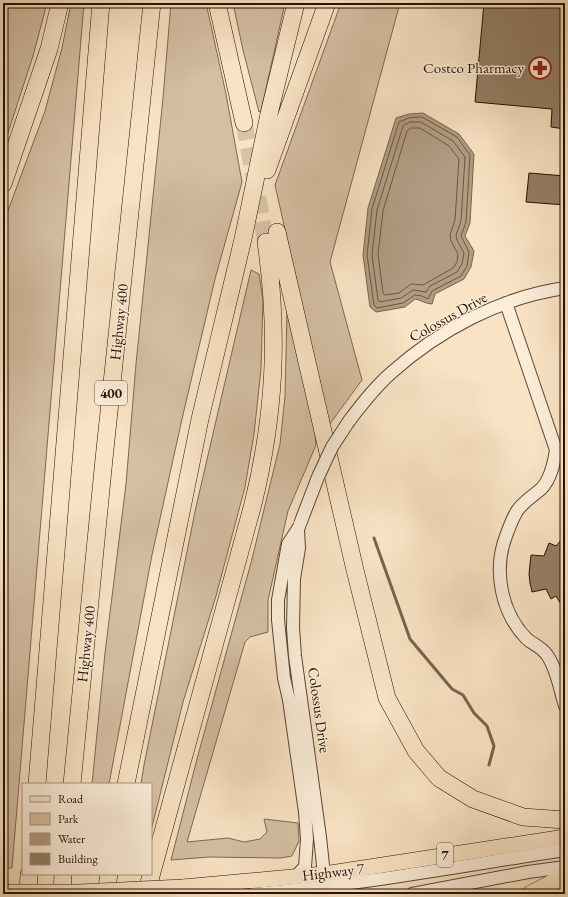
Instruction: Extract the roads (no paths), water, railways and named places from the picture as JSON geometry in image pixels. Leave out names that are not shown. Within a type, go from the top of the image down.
[{"type":"highway","points":[[3,184],[49,49],[60,3]]},
{"type":"highway","points":[[37,783],[101,3]]},
{"type":"highway","name":"Highway 400","points":[[72,783],[152,3]]},
{"type":"highway","points":[[217,3],[244,123]]},
{"type":"highway","points":[[126,783],[200,419],[244,239],[269,114],[296,3]]},
{"type":"highway","points":[[244,239],[327,3]]},
{"type":"highway","points":[[152,871],[262,467],[273,387],[274,346],[271,273],[272,237],[387,698],[416,751],[439,778],[473,798],[523,817],[565,820]]},
{"type":"highway","points":[[158,894],[164,858],[161,837]]},
{"type":"highway","points":[[28,894],[30,875]]},
{"type":"highway","points":[[62,894],[63,875]]},
{"type":"highway","points":[[106,894],[110,875]]},
{"type":"highway","points":[[146,894],[151,875]]},
{"type":"main road","name":"Highway 7","points":[[3,892],[79,892],[183,887],[296,876],[325,885],[565,837]]},
{"type":"main road","points":[[530,894],[565,875]]},
{"type":"main road","points":[[530,894],[565,891]]},
{"type":"street","name":"Colossus Drive","points":[[296,876],[305,867],[310,811],[293,628],[294,579],[299,548],[299,527],[318,477],[332,447],[349,421],[368,397],[390,373],[421,348],[434,339],[478,315],[506,303],[565,288]]},
{"type":"street","points":[[506,303],[556,450],[550,476],[543,487],[526,501],[517,511],[506,538],[501,556],[500,585],[508,610],[518,626],[527,639],[538,645],[552,663],[565,706]]},
{"type":"street","name":"Colossus Drive","points":[[310,811],[320,837],[325,885]]},
{"type":"street","points":[[254,894],[387,879],[565,850]]},
{"type":"street","points":[[412,894],[528,872],[565,867]]},
{"type":"water","points":[[423,113],[459,134],[474,154],[470,223],[465,236],[474,251],[471,267],[464,279],[435,294],[432,304],[415,299],[405,307],[376,312],[370,307],[363,255],[368,208],[396,118],[409,114]]},
{"type":"waterway","points":[[374,538],[410,639],[452,689],[463,695],[474,713],[487,726],[494,746],[489,765]]},
{"type":"tunnel","points":[[244,123],[266,242]]},
{"type":"place","name":"Costco Pharmacy","points":[[540,68]]}]
